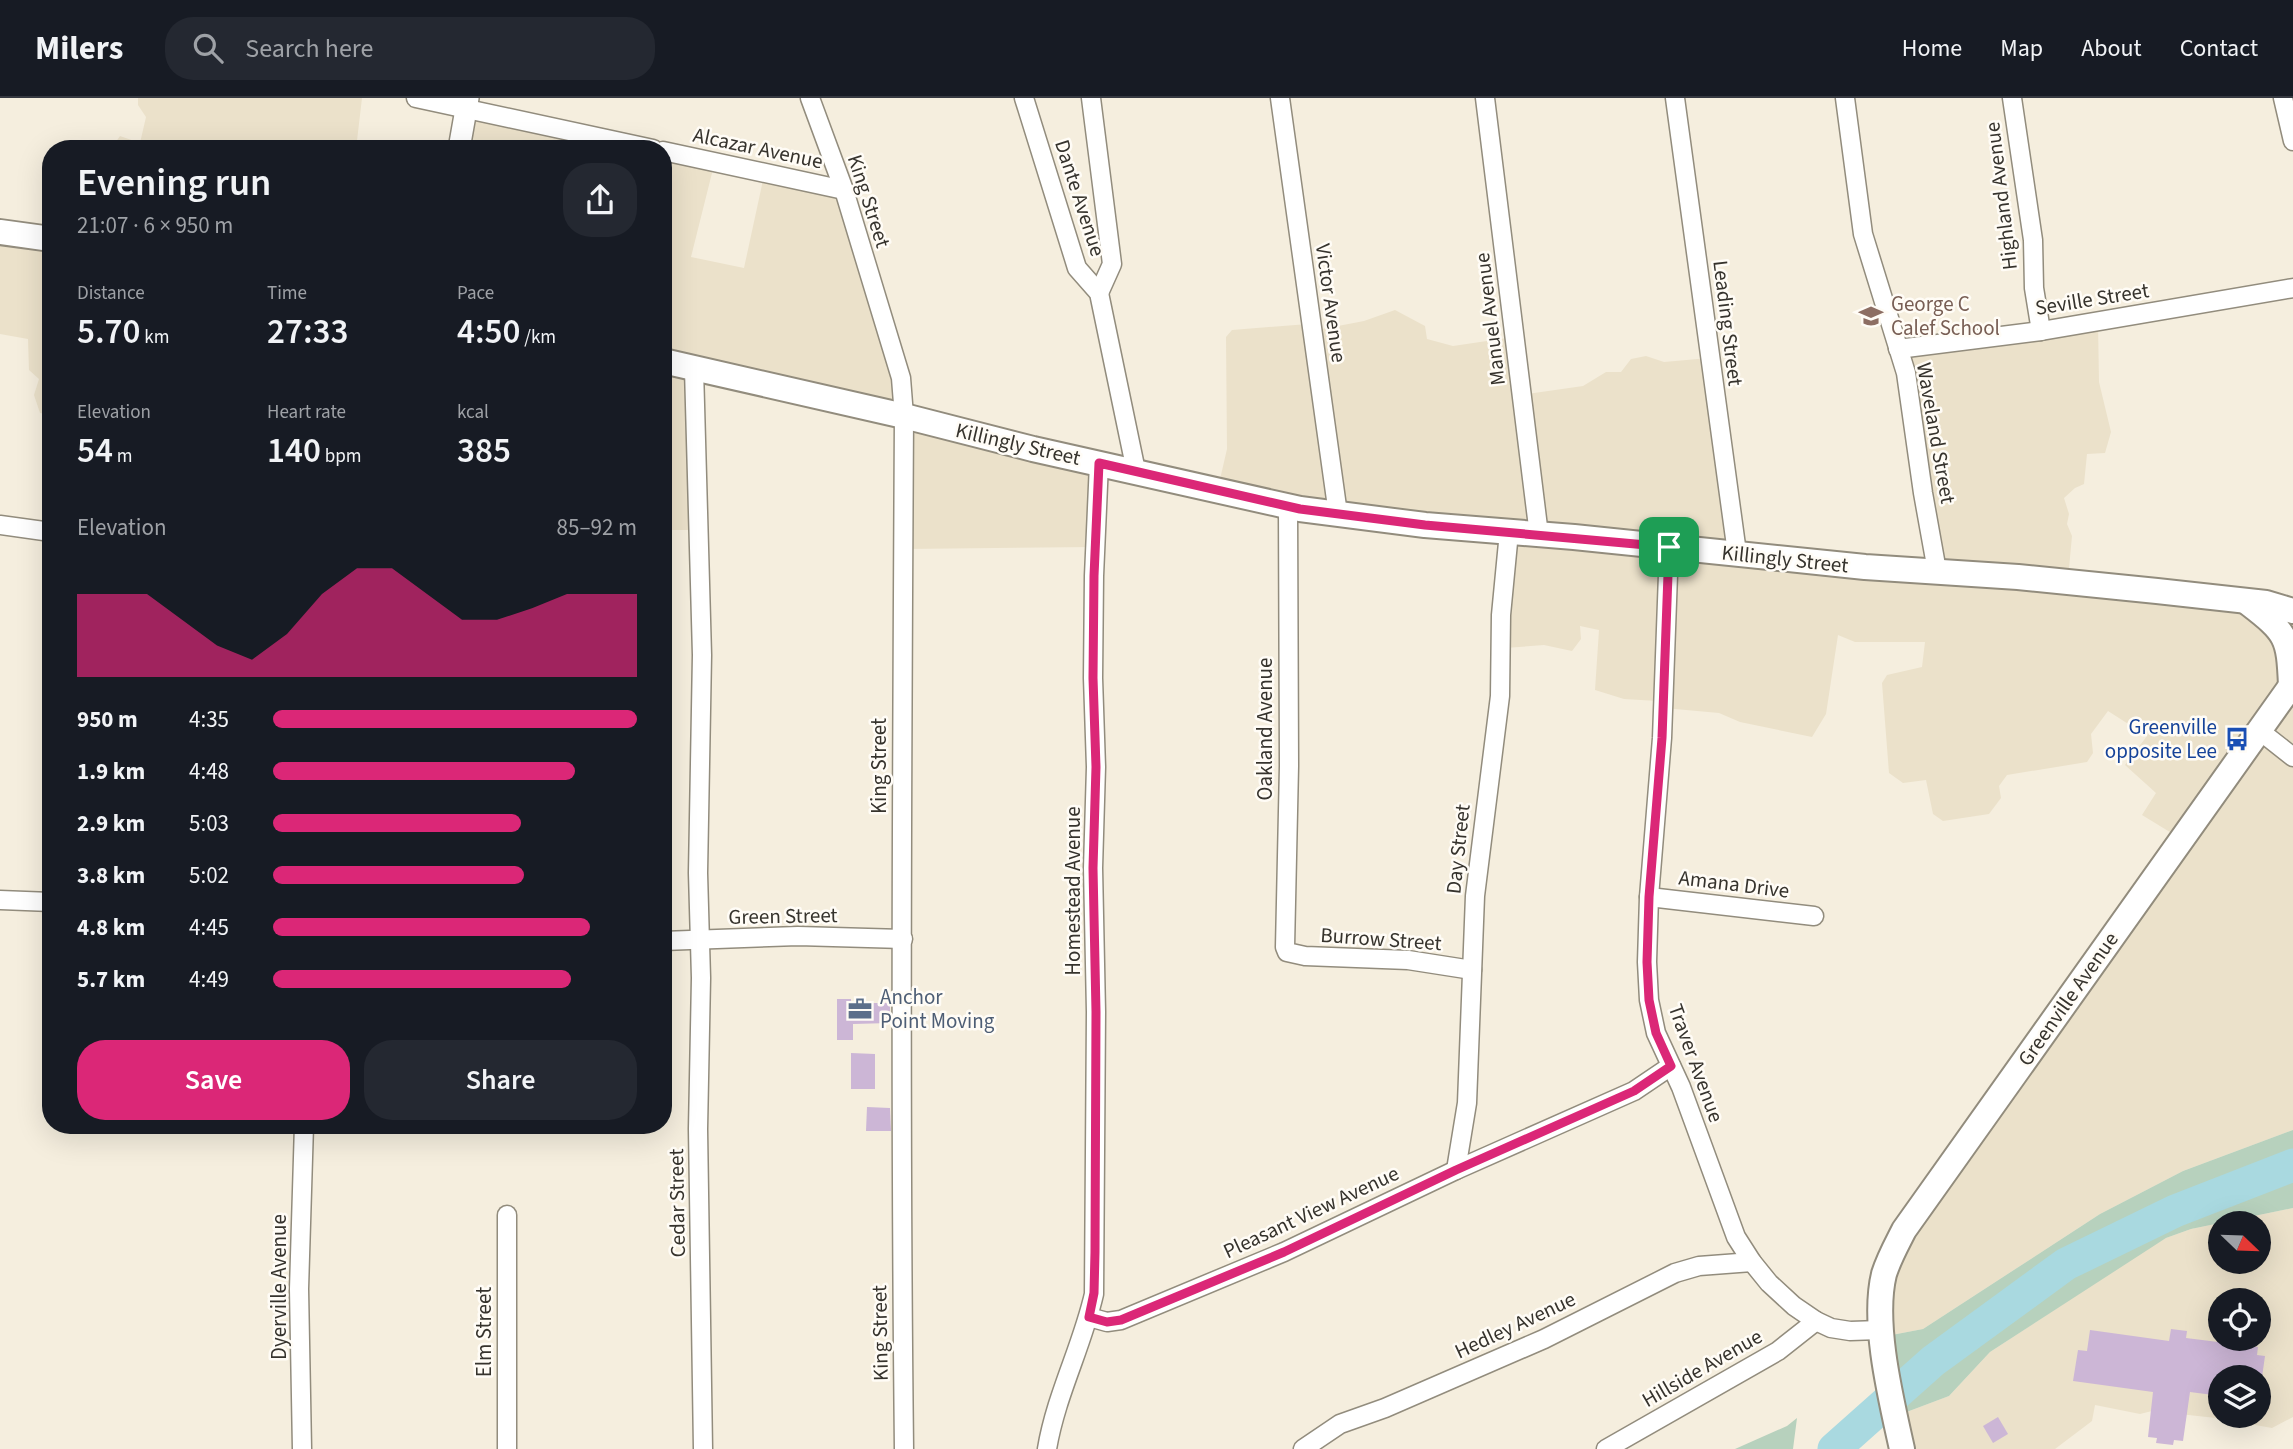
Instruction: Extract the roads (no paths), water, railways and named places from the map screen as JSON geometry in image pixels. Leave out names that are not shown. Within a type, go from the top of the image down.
[{"type":"main road","points":[[0,232],[42,238]]},
{"type":"main road","name":"Killingly Street","points":[[672,363],[1288,506],[1338,514],[1539,536],[2266,603],[2293,611]]},
{"type":"main road","points":[[2244,601],[2272,622],[2287,640],[2292,685]]},
{"type":"main road","name":"Greenville Avenue","points":[[1900,1438],[1882,1340],[1880,1306],[1890,1257],[1904,1230],[2292,685]]},
{"type":"street","points":[[416,98],[467,103],[617,140]]},
{"type":"street","name":"King Street","points":[[810,98],[844,190],[901,378],[904,416],[900,1168],[904,1449]]},
{"type":"street","name":"Dante Avenue","points":[[1024,98],[1077,268],[1099,293],[1136,471]]},
{"type":"street","points":[[1090,98],[1112,264],[1099,293]]},
{"type":"street","name":"Victor Avenue","points":[[1280,98],[1338,514]]},
{"type":"street","name":"Manuel Avenue","points":[[1485,98],[1539,536]]},
{"type":"street","name":"Leading Street","points":[[1675,98],[1737,554]]},
{"type":"street","name":"Waveland Street","points":[[1845,98],[1863,234],[1906,373],[1937,571]]},
{"type":"street","name":"Highland Avenue","points":[[2012,98],[2033,240],[2034,288],[2041,331]]},
{"type":"street","points":[[2283,98],[2293,141]]},
{"type":"street","points":[[461,140],[467,103]]},
{"type":"street","name":"Alcazar Avenue","points":[[672,153],[844,190]]},
{"type":"street","name":"Seville Street","points":[[1898,349],[2041,331],[2293,288]]},
{"type":"street","name":"Cedar Street","points":[[694,369],[702,655],[698,873],[701,940],[698,1129],[703,1449]]},
{"type":"street","name":"Homestead Avenue","points":[[1089,1317],[1094,1293],[1095,1252],[1096,1012],[1093,868],[1096,767],[1093,640],[1099,463]]},
{"type":"street","name":"Oakland Avenue","points":[[1287,952],[1288,506]]},
{"type":"street","points":[[0,525],[42,531]]},
{"type":"street","name":"Day Street","points":[[1456,1170],[1466,1103],[1475,896],[1500,696],[1501,615],[1509,532]]},
{"type":"street","name":"Traver Avenue","points":[[1669,547],[1662,738],[1649,897],[1647,962],[1649,1000],[1656,1033],[1681,1087],[1736,1237],[1752,1262],[1769,1283],[1794,1306],[1816,1321],[1831,1328],[1882,1340]]},
{"type":"street","points":[[2260,731],[2293,757]]},
{"type":"street","name":"Amana Drive","points":[[1649,897],[1814,916]]},
{"type":"street","points":[[0,900],[42,902]]},
{"type":"street","name":"Green Street","points":[[672,941],[797,936],[903,939]]},
{"type":"street","name":"Burrow Street","points":[[1287,952],[1305,956],[1408,960],[1472,970]]},
{"type":"street","name":"Pleasant View Avenue","points":[[1089,1317],[1107,1322],[1121,1320],[1284,1252],[1456,1170],[1634,1091],[1671,1066]]},
{"type":"street","name":"Dyerville Avenue","points":[[302,1449],[299,1289],[304,1134]]},
{"type":"street","name":"Elm Street","points":[[507,1215],[507,1449]]},
{"type":"street","name":"Hedley Avenue","points":[[1303,1449],[1340,1424],[1385,1408],[1544,1339],[1675,1273],[1699,1266],[1752,1262]]},
{"type":"street","points":[[1047,1449],[1063,1384],[1089,1317]]},
{"type":"street","name":"Hillside Avenue","points":[[1606,1449],[1778,1351],[1816,1321]]},
{"type":"waterway","points":[[1834,1449],[1933,1361],[2066,1264],[2175,1211],[2293,1165]]},
{"type":"place","name":"George C Calef School","points":[[1871,316]]},
{"type":"place","name":"Greenville opposite Lee","points":[[2237,739]]},
{"type":"place","name":"Anchor Point Moving","points":[[860,1009]]}]
